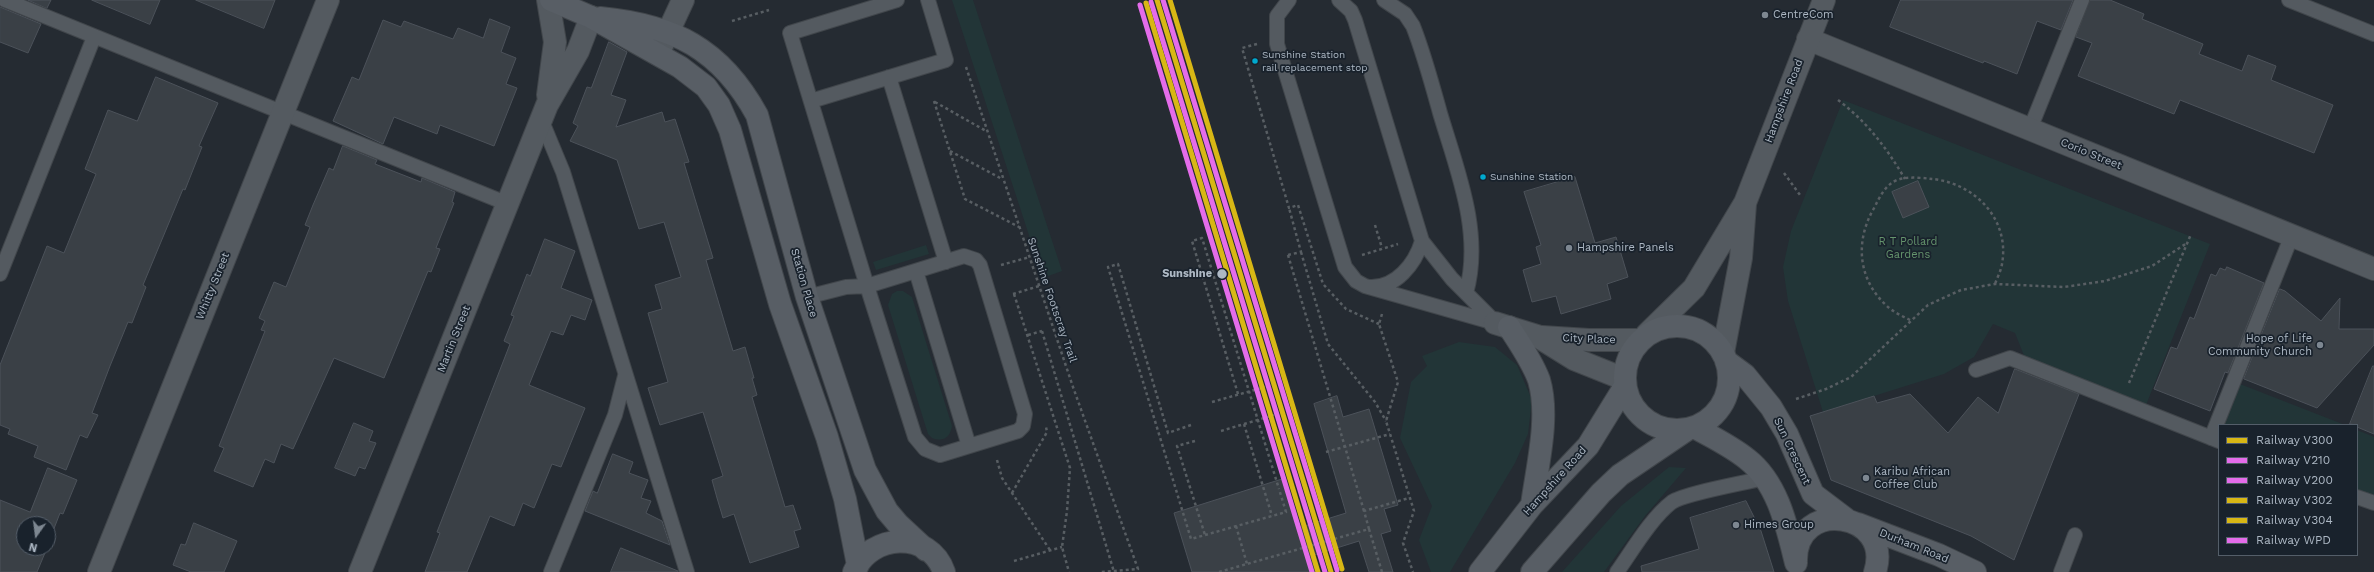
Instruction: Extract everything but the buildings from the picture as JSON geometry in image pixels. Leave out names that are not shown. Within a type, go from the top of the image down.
[{"type":"main road","points":[[549,0],[591,17],[658,54],[700,82],[719,105],[730,130],[780,304],[827,437],[845,499],[855,569]]},
{"type":"main road","name":"Station Place","points":[[591,17],[630,21],[669,32],[695,45],[720,63],[731,75],[757,115],[807,297],[847,421],[868,475],[887,511],[938,564]]},
{"type":"main road","points":[[780,304],[807,297]]},
{"type":"main road","points":[[1502,325],[1531,362],[1542,398],[1541,429],[1532,505]]},
{"type":"main road","points":[[1532,572],[1601,493],[1620,475],[1691,428],[1714,415],[1726,396],[1729,384],[1725,357],[1709,337],[1689,327],[1667,326],[1644,337],[1627,358],[1624,383],[1634,409],[1652,425],[1676,431],[1691,428],[1748,460],[1764,478],[1783,516],[1797,569]]},
{"type":"main road","name":"Sun Crescent","points":[[1725,357],[1745,375],[1771,407],[1787,434],[1813,494],[1850,521]]},
{"type":"main road","name":"Hampshire Road","points":[[1480,572],[1532,505],[1588,446],[1624,383]]},
{"type":"main road","points":[[1797,569],[1799,542],[1812,526],[1832,518],[1850,521],[1866,532],[1875,546],[1877,562],[1875,572]]},
{"type":"main road","name":"Durham Road","points":[[1850,521],[1932,552],[1975,572]]},
{"type":"main road","points":[[855,569],[871,550],[888,542],[908,542],[938,564]]},
{"type":"street","name":"Whitty Street","points":[[99,572],[328,0]]},
{"type":"street","name":"Martin Street","points":[[544,112],[554,42],[549,0]]},
{"type":"street","points":[[658,54],[683,0]]},
{"type":"street","name":"Hampshire Road","points":[[1644,337],[1694,288],[1745,203],[1824,0]]},
{"type":"street","name":"Martin Street","points":[[360,572],[544,112],[578,51],[591,17]]},
{"type":"street","name":"Corio Street","points":[[1808,39],[2374,269]]},
{"type":"street","name":"Hampshire Road","points":[[1725,357],[1741,258],[1745,203]]},
{"type":"street","name":"City Place","points":[[1502,325],[1537,336],[1589,340],[1644,337]]},
{"type":"street","name":"City Place","points":[[1537,336],[1574,359],[1624,383]]},
{"type":"lane","points":[[5,0],[508,204]]},
{"type":"lane","points":[[807,297],[846,287],[867,286],[964,256],[970,258],[980,265],[1025,414],[1025,420],[1018,431],[940,455],[928,451],[919,444],[867,286],[790,33],[897,0]]},
{"type":"lane","points":[[811,101],[946,60],[928,0]]},
{"type":"lane","points":[[1289,0],[1277,16],[1276,39],[1342,258],[1356,281],[1388,293],[1502,325]]},
{"type":"lane","points":[[1339,0],[1351,11],[1355,20],[1422,241],[1466,293],[1502,325]]},
{"type":"lane","points":[[1384,0],[1405,14],[1414,26],[1465,197],[1471,252],[1470,276],[1466,293]]},
{"type":"lane","points":[[2030,129],[2082,0]]},
{"type":"lane","points":[[2289,0],[2374,34]]},
{"type":"lane","points":[[0,274],[94,37]]},
{"type":"lane","points":[[890,77],[946,262]]},
{"type":"lane","points":[[544,112],[564,172],[687,572]]},
{"type":"lane","points":[[2221,424],[2292,235]]},
{"type":"lane","points":[[1366,286],[1382,285],[1405,271],[1415,260],[1422,241]]},
{"type":"lane","points":[[916,271],[969,446]]},
{"type":"lane","points":[[1976,370],[2010,358],[2215,440]]},
{"type":"lane","points":[[551,572],[614,415],[625,373]]},
{"type":"lane","points":[[1617,572],[1651,526],[1672,503],[1689,496],[1764,478]]},
{"type":"lane","points":[[2358,496],[2374,503]]},
{"type":"lane","points":[[2061,572],[2075,535]]},
{"type":"path","points":[[732,21],[769,10]]},
{"type":"path","points":[[1276,39],[1242,48],[1328,344],[1374,402],[1386,421],[1414,511],[1402,543],[1413,572]]},
{"type":"path","name":"Sunshine Footscray Trail","points":[[966,66],[986,131],[1139,570],[1101,572]]},
{"type":"path","points":[[1838,100],[1857,114],[1885,145],[1904,179]]},
{"type":"path","points":[[986,131],[934,101],[965,199],[1019,227]]},
{"type":"path","points":[[950,151],[1003,179]]},
{"type":"path","points":[[1910,320],[1887,306],[1874,290],[1863,269],[1860,247],[1868,219],[1886,186],[1904,179],[1918,178],[1941,180],[1962,186],[1982,199],[1996,218],[2003,243],[2002,265],[1995,284]]},
{"type":"path","points":[[1289,208],[1298,205],[1323,284],[1346,309],[1379,324]]},
{"type":"path","points":[[1375,225],[1382,248]]},
{"type":"path","points":[[2121,402],[2191,234]]},
{"type":"path","points":[[1190,425],[1168,432],[1118,264],[1108,267],[1191,539],[1286,512],[1202,238],[1192,241],[1238,394]]},
{"type":"path","points":[[1771,407],[1826,389],[1851,377],[1910,320],[1928,305],[1961,290],[1995,284],[2064,287],[2105,281],[2152,266],[2187,243]]},
{"type":"path","points":[[1302,252],[1288,255],[1382,572]]},
{"type":"path","points":[[982,271],[1030,257]]},
{"type":"path","points":[[1386,421],[1398,382],[1379,324],[1388,293]]},
{"type":"path","points":[[1014,294],[1070,468],[1067,511],[1062,547],[1069,572]]},
{"type":"path","points":[[1028,335],[1042,332],[1114,572]]},
{"type":"path","points":[[1212,402],[1265,387]]},
{"type":"path","points":[[1221,431],[1274,415]]},
{"type":"path","points":[[1244,424],[1272,516]]},
{"type":"path","points":[[1326,452],[1390,434]]},
{"type":"path","points":[[1195,441],[1177,446],[1205,535]]},
{"type":"path","points":[[995,453],[1002,478],[1050,550]]},
{"type":"path","points":[[1364,510],[1409,498]]},
{"type":"path","points":[[1236,526],[1247,564]]},
{"type":"path","points":[[1219,572],[1369,529]]},
{"type":"path","points":[[1014,561],[1062,547]]},
{"type":"green space","points":[[952,0],[973,0],[1062,271],[1043,278]]},
{"type":"green space","name":"R T Pollard Gardens","points":[[1843,100],[2210,244],[2146,405],[2025,358],[2015,333],[1993,324],[1974,357],[1944,374],[1823,412],[1788,301],[1783,267],[1791,231]]},
{"type":"green space","points":[[926,245],[929,254],[876,270],[873,262]]},
{"type":"green space","points":[[897,291],[903,291],[912,297],[952,426],[950,434],[943,439],[939,440],[932,438],[928,434],[888,305],[892,294]]},
{"type":"green space","points":[[1459,342],[1495,347],[1517,365],[1532,400],[1528,434],[1515,463],[1450,572],[1431,572],[1419,540],[1432,506],[1400,438],[1411,382],[1427,366],[1422,356]]},
{"type":"green space","points":[[2240,384],[2342,424],[2224,424]]},
{"type":"green space","points":[[2358,430],[2374,437],[2374,497],[2358,490]]},
{"type":"green space","points":[[1669,467],[1686,468],[1645,516],[1604,572],[1562,572],[1621,506]]},
{"type":"rail line","name":"V300","points":[[1157,0],[1331,572]]},
{"type":"rail line","name":"V200","points":[[1163,0],[1337,570]]},
{"type":"rail line","name":"V304","points":[[1170,0],[1342,569]]},
{"type":"rail line","name":"V210","points":[[1151,2],[1325,572]]},
{"type":"rail line","name":"V302","points":[[1146,3],[1318,572]]},
{"type":"rail line","name":"WPD","points":[[1140,5],[1312,572]]},
{"type":"place","name":"CentreCom","points":[[1765,15]]},
{"type":"place","name":"Sunshine Station rail replacement stop","points":[[1255,61]]},
{"type":"place","name":"Sunshine Station","points":[[1483,177]]},
{"type":"place","name":"Hampshire Panels","points":[[1569,248]]},
{"type":"place","name":"Sunshine","points":[[1222,274]]},
{"type":"place","name":"Hope of Life Community Church","points":[[2320,345]]},
{"type":"place","name":"Karibu African Coffee Club","points":[[1866,478]]},
{"type":"place","name":"Himes Group","points":[[1736,525]]}]
